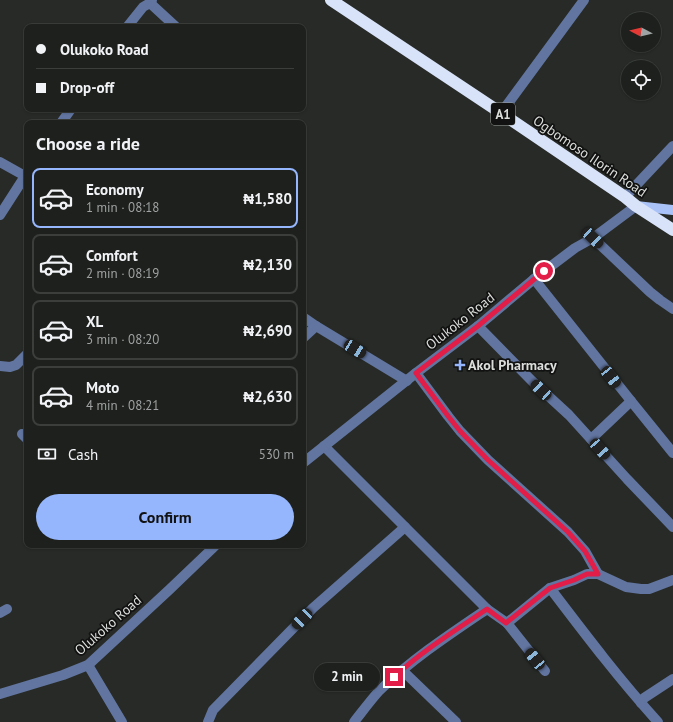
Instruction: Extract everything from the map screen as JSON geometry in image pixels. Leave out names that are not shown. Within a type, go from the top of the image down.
[{"type":"highway","name":"Ogbomoso Ilorin Road","points":[[331,0],[673,230]]},
{"type":"main road","points":[[636,206],[673,210]]},
{"type":"street","points":[[501,113],[584,0]]},
{"type":"street","points":[[129,24],[143,7],[151,2],[173,24]]},
{"type":"street","points":[[625,197],[673,146]]},
{"type":"street","points":[[0,162],[24,174]]},
{"type":"street","points":[[0,215],[24,178]]},
{"type":"street","name":"Olukoko Road","points":[[306,461],[478,326],[534,279],[575,248],[593,238],[636,206]]},
{"type":"street","points":[[593,238],[650,292],[673,309]]},
{"type":"street","points":[[534,279],[673,452]]},
{"type":"street","points":[[306,319],[407,381]]},
{"type":"street","points":[[306,335],[316,326]]},
{"type":"street","points":[[478,326],[568,415],[673,527]]},
{"type":"street","points":[[0,366],[10,367],[16,365],[24,357]]},
{"type":"street","points":[[416,373],[460,431],[488,460],[568,532],[585,551],[598,574]]},
{"type":"street","points":[[591,439],[631,401]]},
{"type":"street","points":[[324,446],[487,609],[506,623],[545,671]]},
{"type":"street","points":[[208,722],[213,710],[313,608],[405,527]]},
{"type":"street","name":"Olukoko Road","points":[[0,694],[63,675],[88,665],[213,548]]},
{"type":"street","points":[[506,623],[550,588],[587,574],[598,574],[626,586],[641,589],[649,589],[673,580]]},
{"type":"street","points":[[550,588],[606,661],[641,704],[658,722]]},
{"type":"street","points":[[354,722],[378,692],[402,670],[436,644],[487,609]]},
{"type":"street","points":[[88,665],[122,722]]},
{"type":"street","points":[[402,670],[456,722]]},
{"type":"street","points":[[641,704],[644,698],[673,678]]},
{"type":"place","name":"Akol Pharmacy","points":[[460,365]]},
{"type":"route","points":[[394,677],[436,644],[487,609],[506,623],[550,588],[587,574],[598,574],[585,551],[568,532],[488,460],[460,431],[416,373],[478,326],[544,271]]}]
